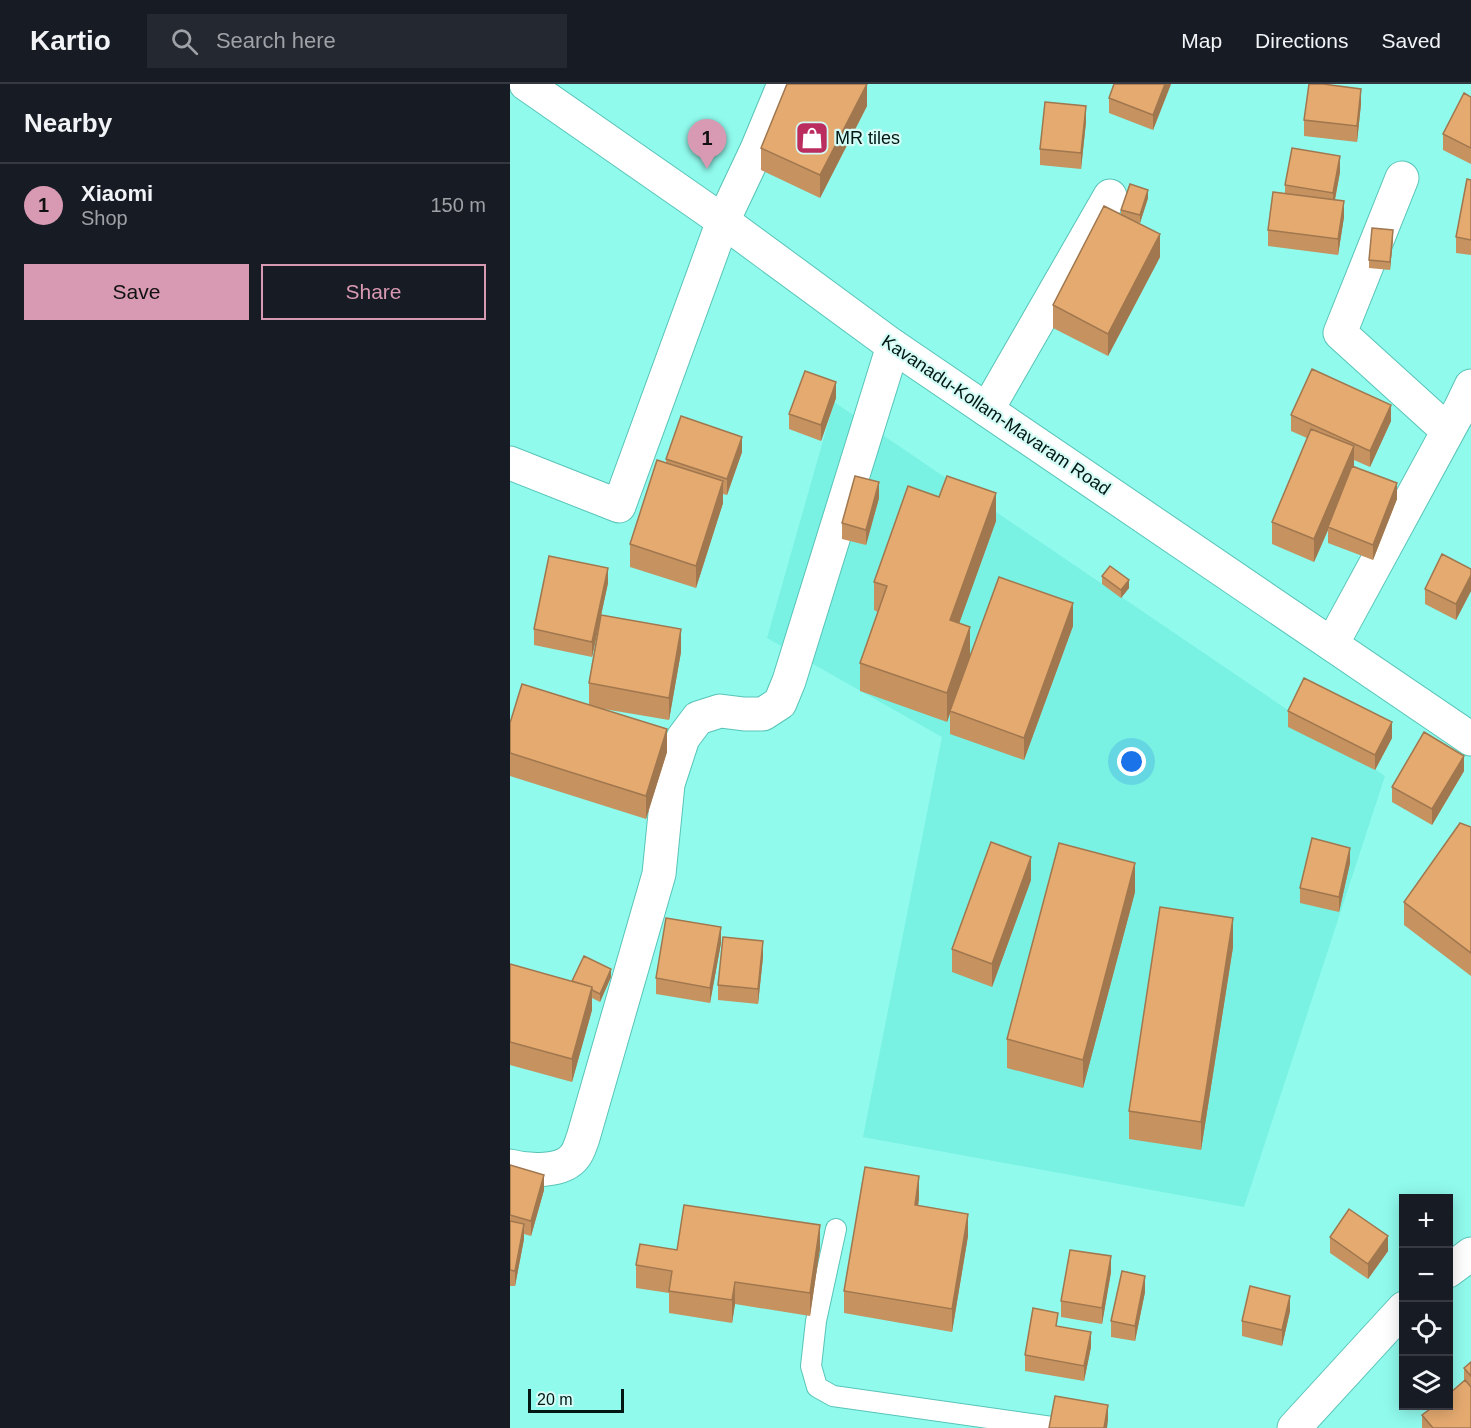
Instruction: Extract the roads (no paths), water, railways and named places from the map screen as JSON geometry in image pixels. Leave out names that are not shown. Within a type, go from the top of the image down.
[{"type":"street","name":"Kavanadu-Kollam-Mavaram Road","points":[[526,84],[723,221],[893,346],[1471,739]]},
{"type":"street","points":[[510,463],[619,506],[723,221],[784,84]]},
{"type":"street","points":[[1402,178],[1340,333],[1448,431]]},
{"type":"street","points":[[987,410],[1110,196]]},
{"type":"street","points":[[510,1166],[553,1169],[562,1166],[575,1156],[583,1138],[658,874],[668,784],[683,738],[698,718],[720,711],[764,714],[780,703],[789,681],[893,346]]},
{"type":"street","points":[[1332,644],[1471,386]]},
{"type":"street","points":[[1453,1268],[1471,1254]]},
{"type":"street","points":[[1294,1428],[1399,1313]]},
{"type":"lane","points":[[836,1229],[816,1321],[811,1366],[817,1387],[833,1396],[1059,1428]]},
{"type":"place","name":"MR tiles","points":[[812,138]]},
{"type":"place","name":"Xiaomi","points":[[707,169]]}]
